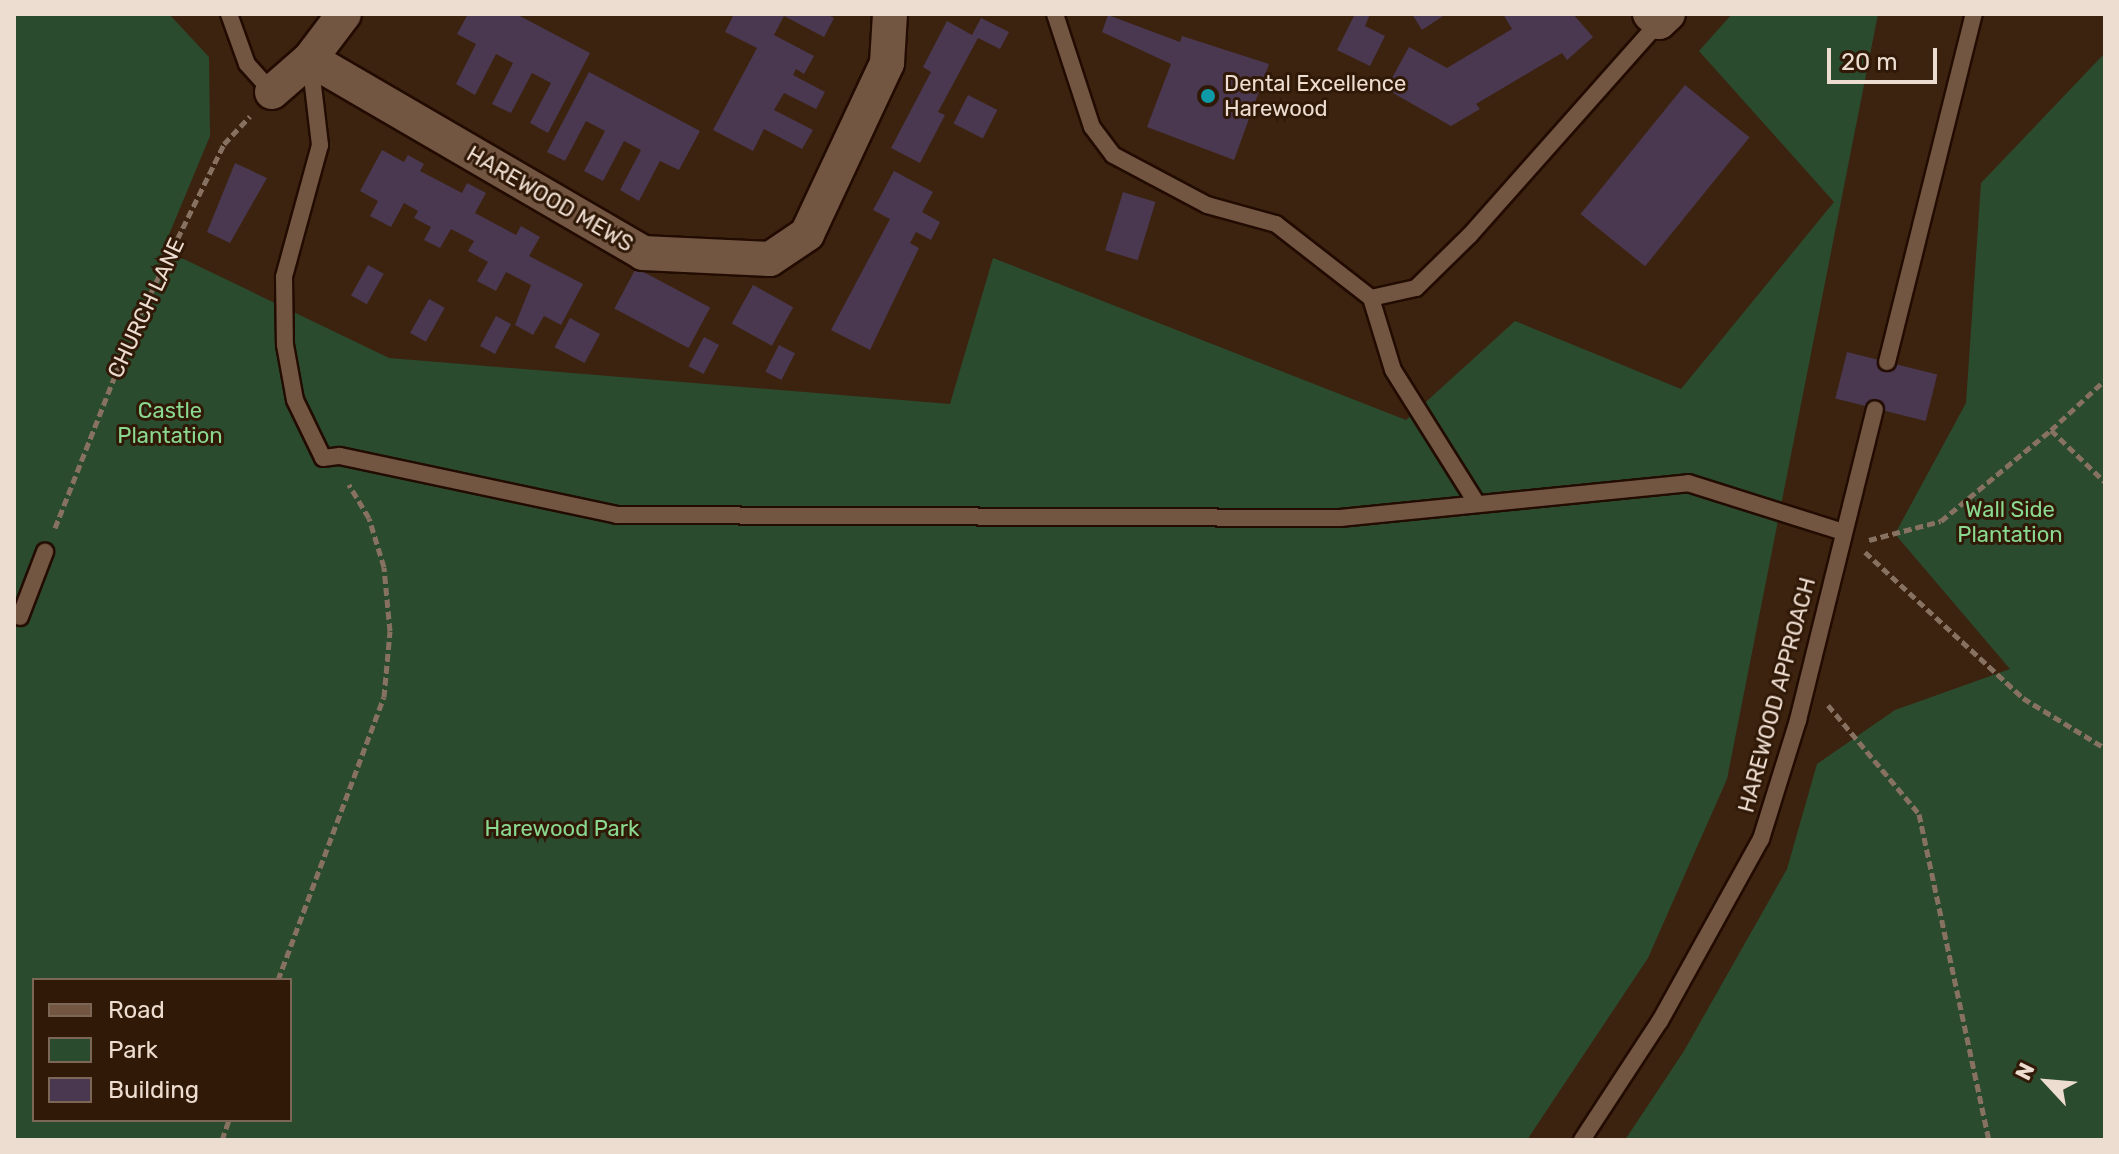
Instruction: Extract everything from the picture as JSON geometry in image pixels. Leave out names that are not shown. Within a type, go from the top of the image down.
[{"type":"street","points":[[272,92],[310,59],[344,14]]},
{"type":"street","name":"HAREWOOD MEWS","points":[[310,59],[643,253],[770,259],[807,234],[887,63],[890,14]]},
{"type":"lane","points":[[229,14],[247,64],[272,92]]},
{"type":"lane","points":[[1055,14],[1092,127],[1113,155],[1207,205],[1276,224],[1371,298],[1393,370],[1477,504]]},
{"type":"lane","points":[[1887,362],[1974,14]]},
{"type":"lane","points":[[1371,298],[1416,288],[1470,235],[1659,17]]},
{"type":"lane","points":[[310,59],[320,145],[284,277],[285,345],[295,400],[323,458],[340,456],[617,515],[1340,518],[1688,483],[1843,532]]},
{"type":"lane","name":"HAREWOOD APPROACH","points":[[1582,1140],[1660,1021],[1761,839],[1807,681],[1875,409]]},
{"type":"lane","points":[[20,617],[45,552]]},
{"type":"path","name":"CHURCH LANE","points":[[45,552],[142,311],[224,144],[272,92]]},
{"type":"path","points":[[2105,380],[2051,430],[1941,521],[1856,544],[2023,698],[2105,748]]},
{"type":"path","points":[[2051,430],[2105,482]]},
{"type":"path","points":[[279,978],[384,697],[390,631],[384,567],[369,518],[352,488],[323,458]]},
{"type":"path","points":[[1807,681],[1919,814],[1989,1140]]},
{"type":"green space","name":"Harewood Park","points":[[14,14],[169,14],[209,57],[210,136],[163,249],[389,358],[950,404],[993,258],[1406,420],[1515,321],[1681,389],[1834,202],[1699,51],[1732,14],[1878,14],[1727,779],[1648,958],[1527,1140],[14,1140]]},
{"type":"green space","name":"Wall Side Plantation","points":[[2105,53],[2105,1140],[1625,1140],[1684,1051],[1787,869],[1817,764],[1895,710],[2010,669],[1895,534],[1966,403],[1981,183]]},
{"type":"building","points":[[468,14],[516,14],[590,53],[548,133],[530,123],[551,83],[532,73],[511,113],[492,104],[513,63],[496,54],[475,95],[456,84],[476,44],[457,34]]},
{"type":"building","points":[[734,14],[827,14],[834,18],[824,37],[784,16],[774,35],[814,56],[804,74],[796,69],[793,75],[825,92],[816,109],[784,93],[774,110],[813,130],[802,149],[764,129],[753,151],[713,130],[757,48],[725,32]]},
{"type":"building","points":[[1355,14],[1370,14],[1365,26],[1385,36],[1370,66],[1337,50]]},
{"type":"building","points":[[1412,14],[1446,14],[1422,30]]},
{"type":"building","points":[[1503,14],[1573,14],[1593,37],[1567,60],[1562,53],[1476,104],[1480,109],[1451,126],[1386,89],[1409,47],[1447,68],[1512,29]]},
{"type":"building","name":"Dental Excellence Harewood","points":[[1108,15],[1180,42],[1182,36],[1269,64],[1234,160],[1147,127],[1171,64],[1102,32]]},
{"type":"building","points":[[981,18],[1009,32],[1000,49],[978,38],[938,112],[945,115],[920,163],[891,148],[931,72],[923,67],[947,21],[972,35]]},
{"type":"building","points":[[589,72],[700,131],[679,170],[660,161],[639,201],[620,190],[641,150],[624,141],[603,181],[584,171],[605,131],[586,121],[565,161],[547,152]]},
{"type":"building","points":[[1685,85],[1750,137],[1645,266],[1581,214]]},
{"type":"building","points":[[968,95],[997,110],[983,138],[953,124]]},
{"type":"building","points":[[382,150],[404,162],[408,155],[424,164],[420,171],[462,193],[467,183],[486,193],[475,213],[516,235],[521,226],[540,237],[529,256],[583,284],[561,325],[544,316],[533,335],[515,325],[531,285],[506,272],[496,291],[477,281],[488,262],[468,251],[474,241],[451,229],[440,248],[424,240],[431,227],[414,218],[418,211],[404,203],[391,227],[370,216],[378,201],[360,191]]},
{"type":"building","points":[[235,163],[267,178],[230,243],[207,232]]},
{"type":"building","points":[[894,171],[933,192],[922,212],[940,222],[931,240],[916,232],[910,243],[919,248],[870,350],[831,330],[890,219],[873,210]]},
{"type":"building","points":[[1123,192],[1156,202],[1138,260],[1105,250]]},
{"type":"building","points":[[368,265],[384,274],[367,304],[351,296]]},
{"type":"building","points":[[636,268],[710,307],[689,348],[614,309]]},
{"type":"building","points":[[753,285],[793,307],[772,346],[732,323]]},
{"type":"building","points":[[429,299],[445,308],[426,342],[410,333]]},
{"type":"building","points":[[496,316],[511,324],[495,354],[480,346]]},
{"type":"building","points":[[570,318],[600,334],[585,363],[555,347]]},
{"type":"building","points":[[704,337],[719,345],[704,374],[689,366]]},
{"type":"building","points":[[779,345],[795,353],[781,380],[765,372]]},
{"type":"building","points":[[1847,352],[1937,374],[1926,421],[1835,399]]},
{"type":"place","name":"Dental Excellence Harewood","points":[[1208,96]]},
{"type":"park label","name":"Castle Plantation","points":[[170,422]]}]
